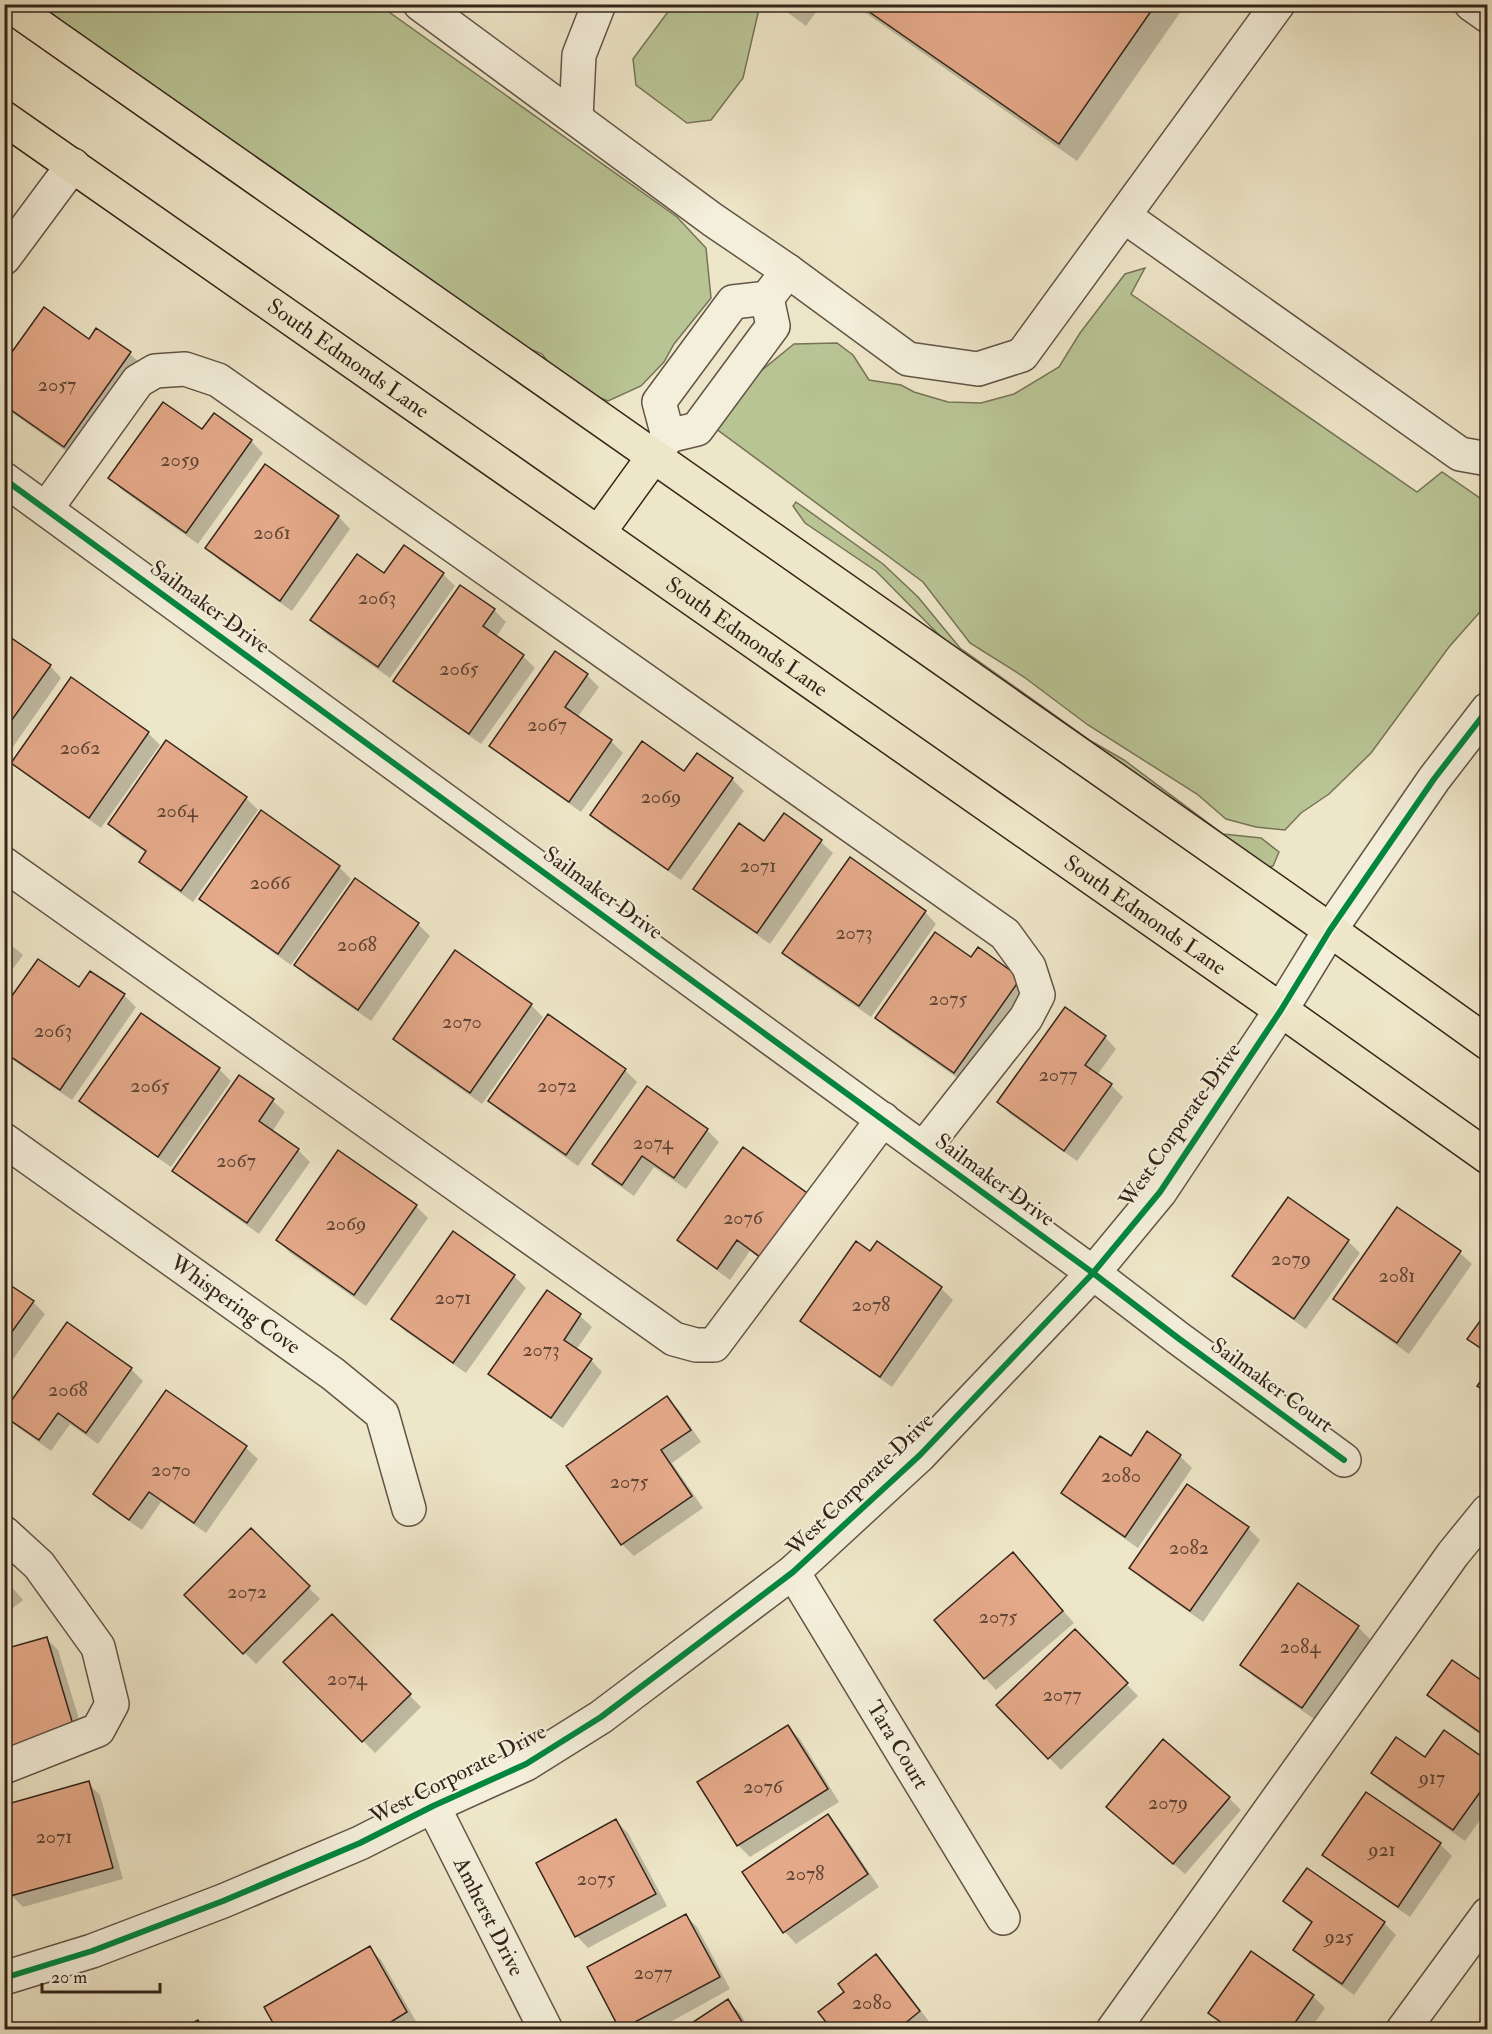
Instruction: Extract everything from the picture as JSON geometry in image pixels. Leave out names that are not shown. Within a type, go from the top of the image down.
[{"type":"main road","points":[[8,4],[661,446],[1488,1043]]},
{"type":"main road","name":"South Edmonds Lane","points":[[4,118],[599,532],[1488,1157]]},
{"type":"main road","points":[[599,532],[661,446]]},
{"type":"street","points":[[420,4],[713,220],[788,271],[908,359],[978,369],[1022,355],[1278,4]]},
{"type":"street","points":[[576,118],[579,55],[598,4]]},
{"type":"street","points":[[1471,4],[1488,16]]},
{"type":"street","points":[[4,258],[73,165]]},
{"type":"street","points":[[1124,216],[1460,454],[1488,459]]},
{"type":"street","points":[[767,298],[773,326],[697,429],[661,446],[659,402],[733,302],[767,298],[788,271]]},
{"type":"street","points":[[46,509],[138,381],[155,370],[185,369],[218,380],[1005,934],[1029,967],[1038,995],[1026,1018],[923,1149]]},
{"type":"street","name":"Sailmaker Drive","points":[[4,479],[883,1119],[1178,1338]]},
{"type":"street","name":"West Corporate Drive","points":[[4,1978],[92,1951],[223,1901],[360,1843],[433,1806],[526,1764],[601,1717],[793,1572],[920,1455],[1093,1273],[1160,1192],[1281,1010],[1330,930],[1434,779],[1488,709]]},
{"type":"street","points":[[4,864],[674,1339],[696,1345],[714,1345],[883,1119]]},
{"type":"street","name":"Whispering Cove","points":[[4,1140],[333,1374],[382,1414],[409,1509]]},
{"type":"street","name":"Sailmaker Court","points":[[1178,1338],[1344,1460]]},
{"type":"street","points":[[1121,2027],[1453,1554],[1488,1511]]},
{"type":"street","points":[[4,1533],[39,1565],[98,1647],[112,1704],[98,1730],[4,1767]]},
{"type":"street","name":"Tara Court","points":[[793,1572],[1003,1918]]},
{"type":"street","name":"Amherst Drive","points":[[433,1806],[546,2030]]},
{"type":"street","points":[[1403,2030],[1488,1914]]},
{"type":"green space","points":[[42,5],[379,5],[677,217],[706,248],[711,298],[674,344],[664,362],[641,386],[608,401],[578,389],[542,354],[514,342],[96,49]]},
{"type":"green space","points":[[673,5],[752,5],[759,9],[743,78],[711,120],[687,123],[636,85],[633,59]]},
{"type":"green space","points":[[1145,268],[1131,294],[1417,492],[1442,472],[1487,503],[1487,604],[1449,647],[1371,753],[1329,794],[1301,813],[1285,830],[1256,827],[1226,819],[1197,794],[1088,725],[1024,677],[970,643],[923,582],[715,428],[751,379],[794,344],[837,343],[853,355],[869,380],[901,385],[914,392],[948,402],[981,403],[1014,394],[1059,367],[1080,333],[1125,274]]},
{"type":"green space","points":[[796,502],[883,564],[918,597],[960,648],[1091,741],[1124,760],[1223,834],[1261,838],[1279,852],[1273,866],[1262,868],[949,645],[876,571],[805,523],[793,506]]},
{"type":"building","points":[[858,4],[1156,4],[1059,144]]},
{"type":"building","points":[[44,307],[89,339],[96,328],[131,352],[64,447],[4,405],[4,363]]},
{"type":"building","points":[[163,402],[202,429],[214,413],[252,440],[186,533],[108,478]]},
{"type":"building","points":[[265,464],[339,516],[280,601],[205,548]]},
{"type":"building","points":[[404,545],[444,573],[378,667],[310,620],[357,554],[384,573]]},
{"type":"building","points":[[460,585],[495,609],[483,626],[524,655],[469,734],[393,681]]},
{"type":"building","points":[[4,633],[51,665],[4,731]]},
{"type":"building","points":[[555,651],[588,674],[565,707],[612,740],[569,802],[489,746]]},
{"type":"building","points":[[71,677],[149,732],[89,818],[11,763]]},
{"type":"building","points":[[166,740],[247,797],[181,891],[139,862],[146,851],[108,824]]},
{"type":"building","points":[[642,741],[684,771],[697,753],[733,778],[668,870],[590,815]]},
{"type":"building","points":[[261,810],[340,866],[278,954],[199,899]]},
{"type":"building","points":[[784,813],[822,840],[757,933],[693,889],[739,823],[764,841]]},
{"type":"building","points":[[850,857],[926,911],[859,1006],[782,953]]},
{"type":"building","points":[[355,878],[419,923],[358,1010],[294,965]]},
{"type":"building","points":[[935,932],[971,957],[978,947],[1021,978],[954,1073],[875,1018]]},
{"type":"building","points":[[455,950],[532,1004],[470,1093],[393,1039]]},
{"type":"building","points":[[38,959],[79,987],[90,971],[125,994],[60,1090],[4,1052],[4,1007]]},
{"type":"building","points":[[1065,1007],[1106,1036],[1085,1065],[1112,1084],[1064,1151],[997,1102]]},
{"type":"building","points":[[141,1013],[220,1068],[158,1157],[79,1101]]},
{"type":"building","points":[[548,1014],[626,1069],[566,1155],[488,1101]]},
{"type":"building","points":[[239,1075],[274,1099],[259,1121],[299,1149],[247,1223],[172,1171]]},
{"type":"building","points":[[647,1086],[708,1129],[674,1178],[642,1156],[622,1185],[592,1164]]},
{"type":"building","points":[[743,1147],[810,1195],[764,1260],[737,1240],[717,1269],[677,1240]]},
{"type":"building","points":[[338,1150],[417,1205],[354,1295],[276,1240]]},
{"type":"building","points":[[1288,1197],[1349,1240],[1294,1319],[1232,1276]]},
{"type":"building","points":[[1397,1207],[1461,1251],[1397,1343],[1333,1299]]},
{"type":"building","points":[[453,1231],[515,1275],[453,1363],[391,1319]]},
{"type":"building","points":[[856,1241],[870,1251],[877,1241],[942,1287],[880,1377],[800,1321]]},
{"type":"building","points":[[4,1281],[34,1301],[4,1343]]},
{"type":"building","points":[[547,1290],[581,1314],[564,1340],[592,1359],[551,1418],[488,1374]]},
{"type":"building","points":[[1488,1310],[1488,1353],[1467,1339]]},
{"type":"building","points":[[67,1322],[132,1368],[86,1433],[58,1413],[39,1440],[4,1416],[4,1411]]},
{"type":"building","points":[[1488,1371],[1488,1393],[1477,1386]]},
{"type":"building","points":[[166,1390],[247,1446],[194,1523],[149,1492],[129,1520],[93,1494]]},
{"type":"building","points":[[667,1396],[691,1430],[661,1450],[692,1496],[621,1545],[566,1466]]},
{"type":"building","points":[[1147,1431],[1181,1455],[1125,1537],[1061,1493],[1100,1436],[1131,1456]]},
{"type":"building","points":[[1187,1484],[1249,1527],[1190,1611],[1129,1568]]},
{"type":"building","points":[[251,1528],[310,1586],[243,1654],[184,1595]]},
{"type":"building","points":[[1013,1552],[1063,1611],[984,1679],[934,1620]]},
{"type":"building","points":[[1298,1583],[1359,1626],[1302,1708],[1240,1665]]},
{"type":"building","points":[[332,1614],[411,1694],[362,1742],[283,1662]]},
{"type":"building","points":[[1075,1629],[1128,1683],[1048,1759],[996,1705]]},
{"type":"building","points":[[47,1637],[74,1728],[4,1749],[4,1649]]},
{"type":"building","points":[[1452,1660],[1481,1680],[1488,1671],[1488,1738],[1427,1695]]},
{"type":"building","points":[[788,1725],[828,1789],[737,1846],[697,1782]]},
{"type":"building","points":[[1444,1730],[1488,1761],[1488,1781],[1453,1830],[1371,1773],[1396,1737],[1425,1757]]},
{"type":"building","points":[[1163,1739],[1230,1797],[1173,1864],[1106,1807]]},
{"type":"building","points":[[89,1781],[113,1868],[10,1896],[4,1877],[4,1805]]},
{"type":"building","points":[[1366,1792],[1441,1843],[1398,1907],[1322,1855]]},
{"type":"building","points":[[828,1814],[868,1874],[783,1933],[742,1872]]},
{"type":"building","points":[[616,1819],[656,1894],[575,1937],[536,1863]]},
{"type":"building","points":[[1307,1868],[1385,1922],[1342,1984],[1293,1950],[1312,1922],[1283,1901]]},
{"type":"building","points":[[686,1914],[720,1977],[620,2030],[587,1967]]},
{"type":"building","points":[[370,1946],[407,2012],[378,2030],[277,2030],[264,2007]]},
{"type":"building","points":[[1251,1951],[1314,1995],[1290,2030],[1232,2030],[1208,2013]]},
{"type":"building","points":[[876,1954],[920,2011],[897,2030],[832,2030],[818,2012],[844,1992],[838,1984]]},
{"type":"building","points":[[728,1999],[747,2030],[681,2030]]},
{"type":"building","points":[[198,2020],[203,2030],[179,2030]]},
{"type":"cycle path","points":[[4,479],[1093,1273],[1344,1460]]},
{"type":"cycle path","points":[[4,1978],[92,1951],[223,1901],[360,1843],[433,1806],[526,1764],[601,1717],[793,1572],[920,1455],[1093,1273],[1160,1192],[1281,1010],[1330,930],[1434,779],[1488,709]]}]
